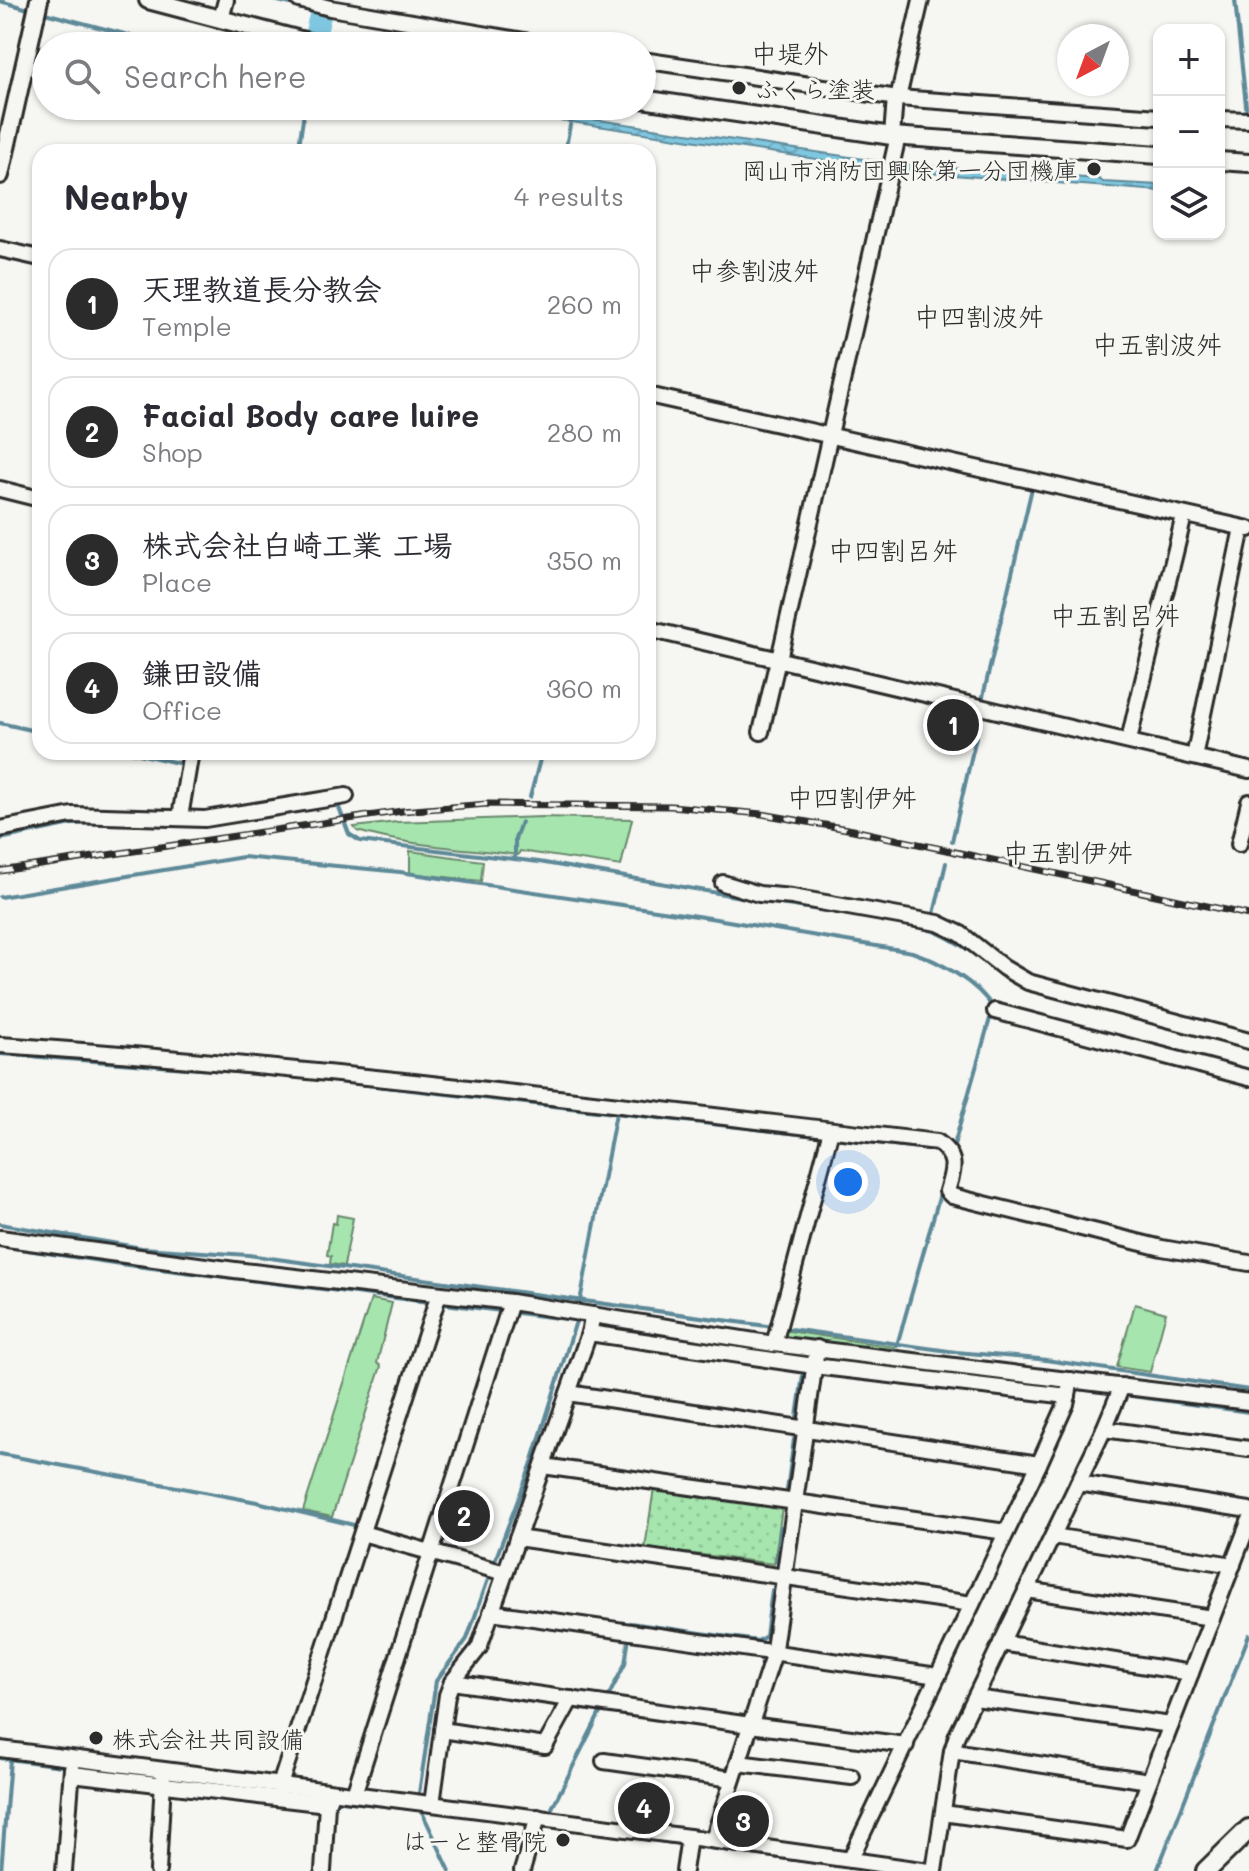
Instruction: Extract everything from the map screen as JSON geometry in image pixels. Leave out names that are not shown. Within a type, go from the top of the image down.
[{"type":"main road","points":[[1206,1871],[1249,1829]]},
{"type":"street","points":[[148,0],[270,32]]},
{"type":"street","points":[[221,19],[226,0]]},
{"type":"street","points":[[299,0],[473,32]]},
{"type":"street","points":[[761,732],[891,167],[896,101],[921,0]]},
{"type":"street","points":[[0,175],[37,7]]},
{"type":"street","points":[[656,62],[896,101],[1153,117]]},
{"type":"street","points":[[656,101],[895,136],[1153,155]]},
{"type":"street","points":[[1225,119],[1249,120]]},
{"type":"street","points":[[1225,161],[1249,163]]},
{"type":"street","points":[[0,249],[32,256]]},
{"type":"street","points":[[656,397],[1000,482],[1243,531],[1194,757]]},
{"type":"street","points":[[0,489],[32,497]]},
{"type":"street","points":[[1129,741],[1183,519]]},
{"type":"street","points":[[656,631],[778,664],[980,706],[1249,770]]},
{"type":"street","points":[[175,817],[189,760]]},
{"type":"street","points":[[0,829],[72,815],[205,819],[346,796]]},
{"type":"street","points":[[1239,844],[1249,802]]},
{"type":"street","points":[[723,883],[759,894],[807,899],[938,923],[961,934],[1004,968],[1028,982],[1249,1041]]},
{"type":"street","points":[[995,1011],[1249,1078]]},
{"type":"street","points":[[0,1045],[142,1055],[543,1096],[829,1136],[937,1142],[947,1150],[954,1167],[947,1191],[952,1196],[1162,1248],[1249,1263]]},
{"type":"street","points":[[774,1344],[829,1136]]},
{"type":"street","points":[[0,1238],[509,1309],[815,1357],[1069,1388],[1249,1402]]},
{"type":"street","points":[[280,1785],[437,1300]]},
{"type":"street","points":[[354,1794],[509,1309]]},
{"type":"street","points":[[591,1324],[774,1344],[815,1357]]},
{"type":"street","points":[[432,1804],[452,1682],[479,1648],[491,1612],[497,1571],[517,1538],[591,1324]]},
{"type":"street","points":[[713,1840],[774,1651],[815,1357]]},
{"type":"street","points":[[844,1865],[906,1745],[1039,1464],[1069,1388]]},
{"type":"street","points":[[0,1749],[72,1767],[163,1779],[329,1799],[354,1794],[688,1843],[713,1840],[844,1865],[931,1871],[952,1751],[1120,1391]]},
{"type":"street","points":[[568,1393],[1039,1464]]},
{"type":"street","points":[[1104,1429],[1249,1449]]},
{"type":"street","points":[[543,1466],[1006,1532]]},
{"type":"street","points":[[1078,1483],[1249,1510]]},
{"type":"street","points":[[943,1813],[1127,1839],[1249,1522]]},
{"type":"street","points":[[363,1529],[432,1547],[497,1571]]},
{"type":"street","points":[[1053,1536],[1233,1565]]},
{"type":"street","points":[[517,1538],[972,1604]]},
{"type":"street","points":[[1026,1590],[1212,1618]]},
{"type":"street","points":[[491,1612],[938,1676]]},
{"type":"street","points":[[1001,1643],[1191,1673]]},
{"type":"street","points":[[452,1682],[906,1745]]},
{"type":"street","points":[[975,1698],[1171,1725]]},
{"type":"street","points":[[442,1730],[545,1746],[571,1699]]},
{"type":"street","points":[[952,1751],[1149,1781]]},
{"type":"street","points":[[604,1761],[732,1779]]},
{"type":"street","points":[[738,1763],[852,1777]]},
{"type":"street","points":[[64,1871],[72,1767]]},
{"type":"street","points":[[163,1779],[280,1785],[329,1799]]},
{"type":"street","points":[[158,1871],[163,1779]]},
{"type":"street","points":[[323,1871],[329,1799]]},
{"type":"street","points":[[522,1871],[537,1822]]},
{"type":"street","points":[[684,1871],[688,1843]]},
{"type":"green space","points":[[542,817],[632,819],[621,866],[520,851],[518,855],[417,843],[357,831],[354,827],[397,822]]},
{"type":"green space","points":[[410,851],[483,861],[481,881],[410,873]]},
{"type":"green space","points":[[337,1215],[353,1218],[344,1266],[330,1264],[331,1256],[327,1255],[332,1223],[336,1224]]},
{"type":"green space","points":[[371,1299],[392,1303],[377,1363],[381,1366],[332,1517],[303,1511]]},
{"type":"green space","points":[[1135,1304],[1166,1313],[1150,1372],[1117,1367]]},
{"type":"green space","points":[[782,1330],[895,1347],[894,1352],[780,1338]]},
{"type":"green space","points":[[654,1488],[782,1508],[774,1564],[645,1548]]},
{"type":"water","points":[[559,120],[599,120],[897,164],[1153,185],[1153,191],[889,170]]},
{"type":"waterway","points":[[274,0],[299,6]]},
{"type":"waterway","points":[[316,32],[324,0]]},
{"type":"waterway","points":[[1235,0],[1247,115]]},
{"type":"waterway","points":[[0,1],[32,10]]},
{"type":"waterway","points":[[41,12],[117,32]]},
{"type":"waterway","points":[[1009,113],[1136,122]]},
{"type":"waterway","points":[[299,144],[303,120]]},
{"type":"waterway","points":[[566,144],[571,120]]},
{"type":"waterway","points":[[0,257],[32,264]]},
{"type":"waterway","points":[[814,439],[1102,503]]},
{"type":"waterway","points":[[981,705],[1032,488]]},
{"type":"waterway","points":[[952,841],[982,711]]},
{"type":"waterway","points":[[0,723],[32,730]]},
{"type":"waterway","points":[[165,760],[182,764]]},
{"type":"waterway","points":[[530,797],[540,760]]},
{"type":"waterway","points":[[221,823],[338,805],[349,834],[360,841],[539,862],[752,899]]},
{"type":"waterway","points":[[515,859],[515,839],[521,822]]},
{"type":"waterway","points":[[0,839],[72,824],[104,823]]},
{"type":"waterway","points":[[0,897],[243,857],[400,872],[710,918],[912,952],[957,974],[978,990],[993,1008],[952,1152]]},
{"type":"waterway","points":[[933,918],[946,863]]},
{"type":"waterway","points":[[761,901],[871,918]]},
{"type":"waterway","points":[[895,922],[928,929],[950,939],[1029,989],[1237,1045]]},
{"type":"waterway","points":[[0,1054],[253,1073]]},
{"type":"waterway","points":[[270,1074],[825,1137]]},
{"type":"waterway","points":[[579,1307],[616,1113]]},
{"type":"waterway","points":[[834,1138],[936,1150]]},
{"type":"waterway","points":[[897,1345],[942,1187]]},
{"type":"waterway","points":[[0,1224],[142,1248],[248,1255],[774,1327]]},
{"type":"waterway","points":[[0,1246],[127,1265],[566,1319],[800,1355],[1064,1387]]},
{"type":"waterway","points":[[494,1563],[532,1463],[576,1321]]},
{"type":"waterway","points":[[783,1328],[956,1352],[1039,1359],[1249,1390]]},
{"type":"waterway","points":[[797,1417],[803,1375]]},
{"type":"waterway","points":[[1073,1388],[1249,1412]]},
{"type":"waterway","points":[[787,1490],[794,1439]]},
{"type":"waterway","points":[[0,1454],[257,1502],[358,1526]]},
{"type":"waterway","points":[[777,1561],[781,1527]]},
{"type":"waterway","points":[[386,1533],[495,1562]]},
{"type":"waterway","points":[[419,1793],[436,1681],[467,1639],[491,1571]]},
{"type":"waterway","points":[[630,1623],[758,1641],[766,1636],[772,1590]]},
{"type":"waterway","points":[[1157,1871],[1249,1635]]},
{"type":"waterway","points":[[607,1699],[625,1664],[629,1637]]},
{"type":"waterway","points":[[550,1812],[603,1707]]},
{"type":"waterway","points":[[0,1758],[70,1767]]},
{"type":"waterway","points":[[1,1871],[10,1760]]},
{"type":"waterway","points":[[333,1800],[455,1814]]},
{"type":"waterway","points":[[422,1812],[450,1871]]},
{"type":"waterway","points":[[595,1832],[874,1871]]},
{"type":"railway","points":[[0,871],[402,811],[487,804],[671,806],[762,814],[853,830],[1249,915]]},
{"type":"place","name":"ふくら塗装","points":[[739,88]]},
{"type":"place","name":"岡山市消防団興除第一分団機庫","points":[[1094,169]]},
{"type":"place","name":"天理教道長分教会","points":[[953,725]]},
{"type":"place","name":"Facial Body care luire","points":[[464,1516]]},
{"type":"place","name":"株式会社共同設備","points":[[96,1738]]},
{"type":"place","name":"鎌田設備","points":[[644,1808]]},
{"type":"place","name":"株式会社白崎工業 工場","points":[[743,1821]]},
{"type":"place","name":"はーと整骨院","points":[[563,1840]]},
{"type":"district","name":"中堤外","points":[[790,53]]},
{"type":"district","name":"中参割波舛","points":[[754,270]]},
{"type":"district","name":"中四割波舛","points":[[979,316]]},
{"type":"district","name":"中五割波舛","points":[[1157,344]]},
{"type":"district","name":"中四割呂舛","points":[[893,550]]},
{"type":"district","name":"中五割呂舛","points":[[1115,615]]},
{"type":"district","name":"中四割伊舛","points":[[852,797]]},
{"type":"district","name":"中五割伊舛","points":[[1068,852]]}]
